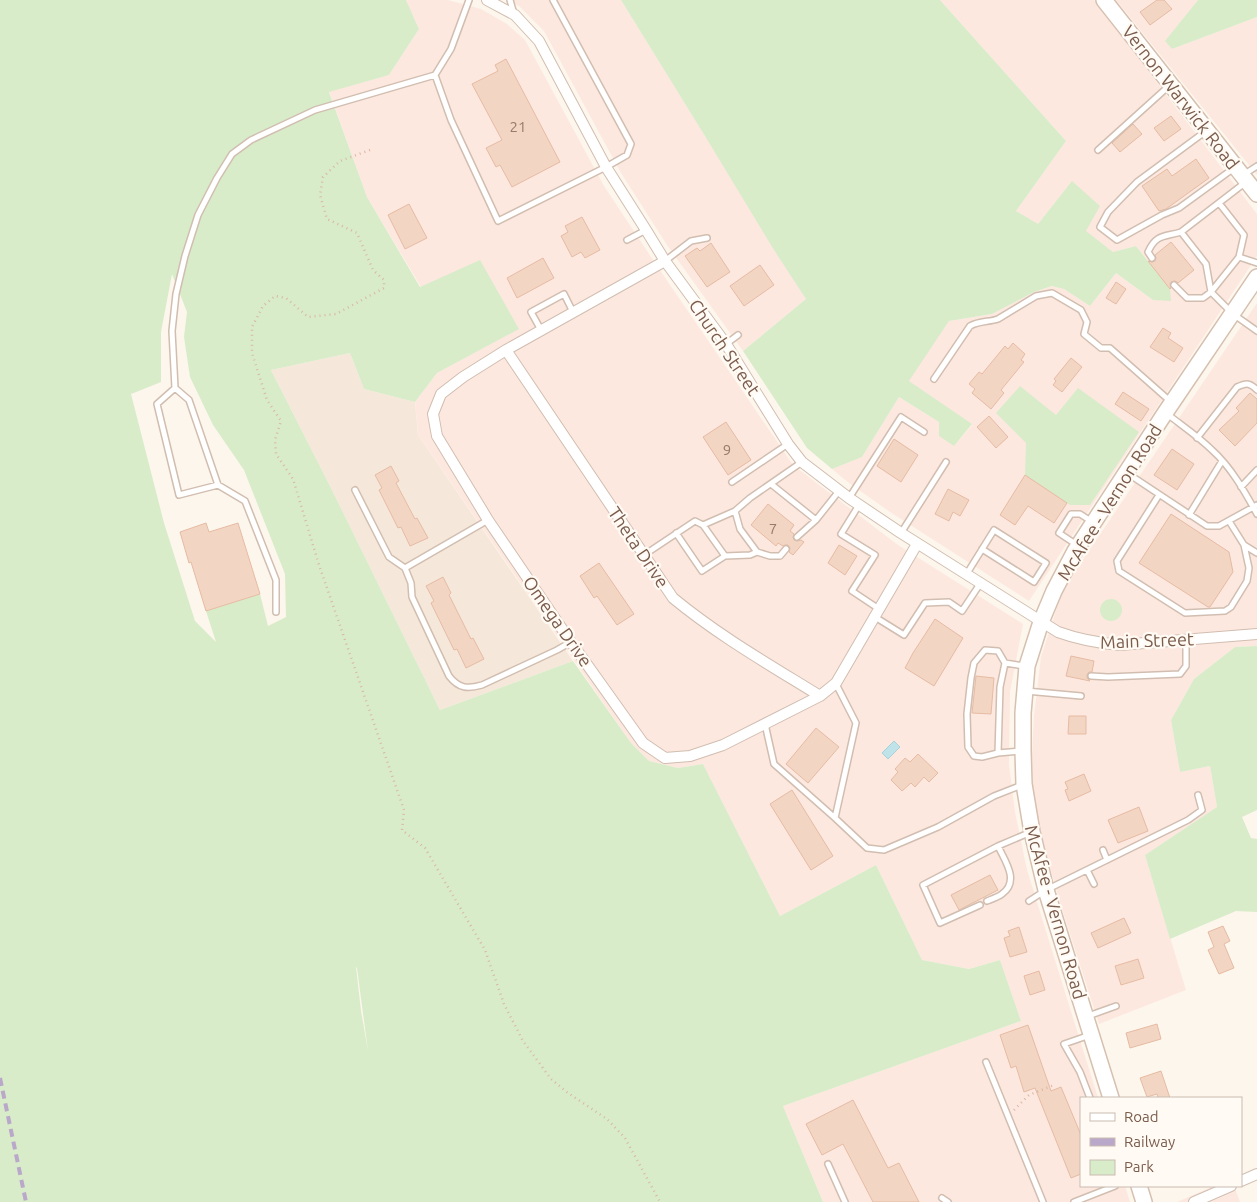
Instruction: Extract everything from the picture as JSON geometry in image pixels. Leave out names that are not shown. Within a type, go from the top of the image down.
[{"type":"main road","name":"Vernon Warwick Road","points":[[1104,0],[1257,194]]},
{"type":"main road","name":"McAfee - Vernon Road","points":[[1111,1097],[1046,890],[1032,832],[1024,784],[1022,751],[1027,666],[1041,622],[1054,591],[1078,546],[1256,279]]},
{"type":"main road","points":[[1139,1187],[1144,1202]]},
{"type":"street","name":"Church Street","points":[[487,0],[515,15],[538,41],[606,167],[666,261],[726,344],[788,444],[802,462],[839,491],[917,544],[1041,622]]},
{"type":"street","name":"Omega Drive","points":[[666,261],[541,330],[463,377],[441,394],[433,414],[437,436],[488,520],[571,642],[643,742],[665,758],[690,756],[723,745],[820,696],[836,683],[917,544]]},
{"type":"street","name":"Theta Drive","points":[[506,350],[673,598],[720,634],[820,696]]},
{"type":"street","name":"Main Street","points":[[1041,622],[1058,632],[1080,640],[1100,644],[1120,645],[1257,634]]},
{"type":"street","points":[[1242,1181],[1257,1174]]},
{"type":"street","points":[[1194,1202],[1229,1187]]},
{"type":"lane","points":[[276,612],[276,580],[245,501],[218,485],[189,400],[175,388],[172,331],[176,294],[185,256],[198,215],[232,154],[251,140],[315,110],[435,75],[451,49],[469,0]]},
{"type":"lane","points":[[510,0],[515,15]]},
{"type":"lane","points":[[435,75],[451,120],[498,221],[627,156],[631,144],[553,0]]},
{"type":"lane","points":[[1098,150],[1171,85]]},
{"type":"lane","points":[[1207,131],[1137,182],[1108,212],[1100,227],[1117,240],[1257,166]]},
{"type":"lane","points":[[1152,258],[1148,252],[1152,243],[1162,236],[1170,236],[1181,232],[1219,203],[1242,174]]},
{"type":"lane","points":[[1174,285],[1187,298],[1203,298],[1211,292],[1239,257],[1244,235],[1219,203]]},
{"type":"lane","points":[[627,240],[646,230]]},
{"type":"lane","points":[[1181,232],[1206,264],[1211,292],[1233,314],[1257,331]]},
{"type":"lane","points":[[666,261],[691,241],[707,238]]},
{"type":"lane","points":[[1239,257],[1257,263]]},
{"type":"lane","points":[[934,379],[970,326],[998,319],[1036,296],[1052,293],[1081,310],[1087,322],[1084,334],[1100,348],[1110,348],[1197,438],[1212,450],[1255,506],[1257,514]]},
{"type":"lane","points":[[541,330],[531,312],[564,294],[574,313]]},
{"type":"lane","points":[[726,344],[738,335]]},
{"type":"lane","points":[[1197,438],[1237,387],[1245,384],[1252,385],[1257,390]]},
{"type":"lane","points":[[175,388],[157,404],[179,495],[218,485]]},
{"type":"lane","points":[[849,498],[901,417],[924,432]]},
{"type":"lane","points":[[732,482],[788,444]]},
{"type":"lane","points":[[1189,515],[1222,461]]},
{"type":"lane","points":[[703,525],[736,511],[750,498],[802,462]]},
{"type":"lane","points":[[901,533],[946,462]]},
{"type":"lane","points":[[1241,487],[1257,470]]},
{"type":"lane","points":[[1126,473],[1207,526],[1219,526],[1255,506]]},
{"type":"lane","points":[[771,484],[816,520]]},
{"type":"lane","points":[[355,490],[389,557],[405,568],[412,583],[412,597],[449,676],[455,684],[470,688],[482,685],[571,642]]},
{"type":"lane","points":[[797,537],[816,520],[839,491]]},
{"type":"lane","points":[[1159,495],[1117,561],[1119,570],[1185,613],[1225,611],[1231,607],[1247,581],[1249,568],[1244,545],[1229,521]]},
{"type":"lane","points":[[859,505],[841,534],[875,556],[852,591],[904,635],[925,603],[949,602],[962,611],[980,584]]},
{"type":"lane","points":[[736,511],[740,529],[757,552],[770,556],[780,556],[786,549]]},
{"type":"lane","points":[[1078,546],[1058,533],[1071,514],[1080,514],[1093,523]]},
{"type":"lane","points":[[405,568],[488,520]]},
{"type":"lane","points":[[644,555],[695,521],[703,525],[725,556]]},
{"type":"lane","points":[[966,575],[982,549],[994,530],[1046,563],[1034,582],[982,549]]},
{"type":"lane","points":[[676,534],[702,571],[725,556],[750,556],[757,552]]},
{"type":"lane","points":[[1244,545],[1257,553]]},
{"type":"lane","points":[[1091,676],[1180,674],[1186,666],[1186,640]]},
{"type":"lane","points":[[998,753],[1000,687],[1005,663],[998,651],[985,650],[974,663],[971,678],[967,714],[968,747],[974,756],[982,757],[998,753],[1022,751]]},
{"type":"lane","points":[[1005,663],[1027,666]]},
{"type":"lane","points":[[836,683],[856,723],[836,818]]},
{"type":"lane","points":[[1025,691],[1081,696]]},
{"type":"lane","points":[[765,724],[774,764],[867,848],[884,850],[938,827],[994,796],[1024,784]]},
{"type":"lane","points":[[1030,900],[1046,890],[1188,820],[1202,810],[1198,795]]},
{"type":"lane","points":[[1166,824],[1168,830]]},
{"type":"lane","points":[[980,905],[940,923],[923,885],[998,846],[1032,832]]},
{"type":"lane","points":[[987,901],[1003,893],[1010,885],[1012,875],[998,846]]},
{"type":"lane","points":[[1103,850],[1107,860]]},
{"type":"lane","points":[[1087,870],[1094,884]]},
{"type":"lane","points":[[1086,1018],[1116,1006]]},
{"type":"lane","points":[[1090,1097],[1080,1072],[1064,1044],[1091,1035]]},
{"type":"lane","points":[[986,1062],[1043,1202]]},
{"type":"lane","points":[[828,1164],[845,1202]]},
{"type":"lane","points":[[1074,1202],[1112,1187]]},
{"type":"lane","points":[[942,1198],[948,1202]]},
{"type":"path","points":[[370,150],[340,161],[323,177],[320,195],[327,219],[356,233],[373,270],[384,280],[384,288],[336,314],[308,317],[286,298],[275,296],[263,306],[252,327],[252,353],[267,400],[281,421],[275,440],[276,454],[293,479],[319,566],[404,810],[402,830],[425,848],[485,950],[504,1004],[523,1041],[551,1079],[606,1119],[625,1138],[660,1202]]},
{"type":"path","points":[[1008,1117],[1029,1095],[1054,1085]]},
{"type":"shaded area","points":[[406,0],[448,0],[481,9],[507,24],[525,40],[604,186],[793,465],[898,545],[1023,624],[1010,692],[1009,765],[1015,812],[1027,870],[1098,1097],[1080,1097],[1080,1187],[1125,1187],[1130,1202],[823,1202],[783,1106],[1021,1021],[1000,960],[969,969],[922,960],[876,865],[780,916],[703,764],[678,768],[649,761],[631,743],[418,435],[415,402],[437,373],[518,329],[421,287],[367,197],[329,91],[389,75],[419,29]]},
{"type":"shaded area","points":[[507,0],[621,0],[806,299],[743,351],[667,245],[621,173],[544,31],[519,6]]},
{"type":"shaded area","points":[[940,0],[1094,0],[1257,214],[1257,256],[1029,601],[890,512],[832,469],[862,457],[899,397],[939,422],[954,446],[972,425],[908,381],[949,321],[992,314],[1034,292],[1053,286],[1064,289],[1090,306],[1116,273],[1153,300],[1148,261],[1136,246],[1113,252],[1085,231],[1072,182],[1037,225],[1016,211],[1066,141]]},
{"type":"shaded area","points":[[1116,0],[1198,0],[1166,41],[1172,49],[1257,17],[1257,175]]},
{"type":"shaded area","points":[[1257,303],[1257,646],[1235,647],[1194,679],[1171,720],[1180,772],[1210,766],[1217,807],[1145,855],[1186,990],[1099,1024],[1060,903],[1039,830],[1033,790],[1032,754],[1034,716],[1041,657],[1059,601],[1071,577]]},
{"type":"shaded area","points":[[350,353],[364,389],[415,402],[418,435],[573,661],[440,710],[271,370]]},
{"type":"shaded area","points":[[1212,1187],[1234,1187],[1240,1202],[1177,1202]]},
{"type":"green space","points":[[0,0],[406,0],[419,29],[389,75],[329,92],[367,197],[420,287],[480,260],[519,329],[437,373],[415,402],[364,389],[350,353],[271,370],[440,710],[573,661],[631,743],[649,761],[678,768],[703,764],[780,916],[876,865],[922,960],[969,969],[1000,960],[1021,1021],[783,1106],[823,1202],[0,1202]],"holes":[[[172,274],[187,312],[184,337],[190,377],[213,425],[244,470],[285,574],[286,617],[268,626],[260,594],[206,611],[216,642],[195,621],[164,523],[131,394],[161,382],[161,332]],[[357,968],[368,1051],[361,1011]]]},
{"type":"green space","points":[[621,0],[940,0],[1066,141],[1016,211],[1038,224],[1072,181],[1100,206],[1086,231],[1113,252],[1136,246],[1170,289],[1171,301],[1153,300],[1116,273],[1090,306],[1064,289],[1052,286],[1034,292],[992,314],[949,321],[909,381],[972,424],[954,446],[939,436],[939,422],[899,397],[862,457],[832,469],[807,448],[743,351],[806,299]]},
{"type":"green space","points":[[1198,0],[1257,0],[1257,17],[1172,49],[1165,41]]},
{"type":"green space","points":[[1020,386],[1056,415],[1078,388],[1139,432],[1090,505],[1070,505],[1025,475],[1026,443],[996,413]]},
{"type":"green space","points":[[1111,599],[1119,602],[1122,610],[1119,618],[1111,621],[1103,618],[1100,610],[1103,602]]},
{"type":"green space","points":[[1257,646],[1257,810],[1242,817],[1251,838],[1257,839],[1257,912],[1236,911],[1170,939],[1145,855],[1217,807],[1210,766],[1180,772],[1171,720],[1194,679],[1235,647]]},
{"type":"water","points":[[894,741],[900,747],[888,759],[882,753]]},
{"type":"building","points":[[1157,0],[1164,0],[1172,9],[1150,25],[1140,12]]},
{"type":"building","points":[[506,59],[560,162],[512,187],[500,165],[496,167],[486,148],[502,140],[472,84],[498,71],[495,65]]},
{"type":"building","points":[[1171,116],[1181,129],[1164,141],[1154,128]]},
{"type":"building","points":[[1133,124],[1142,134],[1120,152],[1112,143]]},
{"type":"building","points":[[1196,159],[1209,178],[1166,209],[1159,211],[1142,186],[1167,169],[1172,176]]},
{"type":"building","points":[[409,204],[427,238],[405,249],[388,215]]},
{"type":"building","points":[[582,217],[600,250],[585,258],[581,252],[572,257],[561,236],[568,232],[565,226]]},
{"type":"building","points":[[1171,242],[1194,270],[1178,283],[1175,281],[1171,282],[1170,289],[1148,261],[1155,261],[1155,255]]},
{"type":"building","points":[[711,243],[730,272],[707,287],[685,256],[697,248],[700,251]]},
{"type":"building","points":[[543,258],[554,278],[517,298],[507,278]]},
{"type":"building","points":[[760,265],[774,285],[744,306],[730,286]]},
{"type":"building","points":[[1116,282],[1126,289],[1116,304],[1106,298]]},
{"type":"building","points":[[1163,328],[1171,333],[1168,338],[1183,348],[1174,362],[1150,347]]},
{"type":"building","points":[[1013,343],[1025,354],[1021,360],[1024,362],[1001,390],[1004,393],[991,409],[972,393],[975,389],[969,384],[979,372],[982,374],[1005,346],[1008,349]]},
{"type":"building","points":[[1071,358],[1082,367],[1062,392],[1053,385],[1056,381],[1054,379]]},
{"type":"building","points":[[1123,392],[1149,409],[1141,421],[1115,404]]},
{"type":"building","points":[[1250,393],[1257,399],[1257,423],[1235,446],[1219,430],[1239,411],[1236,408]]},
{"type":"building","points":[[989,416],[1008,437],[996,448],[977,427]]},
{"type":"building","points":[[726,422],[751,460],[728,475],[703,437]]},
{"type":"building","points":[[894,439],[918,455],[901,482],[877,466]]},
{"type":"building","points":[[1172,449],[1194,464],[1177,490],[1154,475]]},
{"type":"building","points":[[391,466],[399,481],[396,483],[415,519],[417,518],[428,538],[410,546],[401,527],[398,528],[379,490],[382,488],[375,475]]},
{"type":"building","points":[[1025,475],[1067,503],[1054,523],[1028,506],[1015,525],[1000,515]]},
{"type":"building","points":[[948,489],[969,500],[960,516],[953,512],[949,521],[935,514]]},
{"type":"building","points":[[768,504],[794,525],[790,531],[794,534],[794,540],[804,542],[793,555],[789,552],[790,548],[788,545],[783,546],[778,543],[776,546],[751,525]]},
{"type":"building","points":[[1171,514],[1229,552],[1233,572],[1210,607],[1139,563]]},
{"type":"building","points":[[206,523],[209,532],[238,523],[260,594],[206,611],[180,532]]},
{"type":"building","points":[[839,545],[857,556],[845,575],[828,563]]},
{"type":"building","points":[[599,563],[634,614],[617,625],[597,596],[594,598],[580,576]]},
{"type":"building","points":[[443,577],[451,593],[449,595],[471,639],[473,638],[484,659],[466,668],[457,649],[454,650],[431,603],[434,601],[426,586]]},
{"type":"building","points":[[935,619],[963,638],[934,686],[905,668]]},
{"type":"building","points":[[1071,656],[1094,661],[1092,672],[1089,672],[1087,675],[1090,681],[1066,676]]},
{"type":"building","points":[[976,676],[994,678],[991,714],[972,713]]},
{"type":"building","points":[[1069,716],[1086,716],[1086,734],[1068,734]]},
{"type":"building","points":[[816,728],[839,747],[808,783],[786,764]]},
{"type":"building","points":[[918,754],[938,773],[929,782],[924,777],[915,787],[911,783],[902,791],[891,780],[898,772],[895,769],[905,758],[910,762]]},
{"type":"building","points":[[1084,774],[1091,791],[1069,801],[1065,790],[1068,789],[1065,782]]},
{"type":"building","points":[[792,790],[833,856],[811,870],[770,804]]},
{"type":"building","points":[[1139,807],[1148,831],[1118,843],[1108,820]]},
{"type":"building","points":[[990,875],[998,890],[959,910],[951,895]]},
{"type":"building","points":[[1124,918],[1131,933],[1098,948],[1091,933]]},
{"type":"building","points":[[1223,926],[1230,941],[1224,944],[1234,968],[1219,974],[1208,950],[1214,947],[1208,932]]},
{"type":"building","points":[[1019,927],[1027,952],[1010,957],[1004,938],[1010,936],[1008,931]]},
{"type":"building","points":[[1138,959],[1144,978],[1121,985],[1115,966]]},
{"type":"building","points":[[1039,971],[1045,990],[1030,995],[1024,976]]},
{"type":"building","points":[[1157,1024],[1161,1039],[1130,1048],[1126,1033]]},
{"type":"building","points":[[1028,1025],[1051,1091],[1061,1087],[1080,1133],[1080,1174],[1071,1178],[1035,1088],[1024,1092],[1016,1066],[1011,1068],[1000,1035]]},
{"type":"building","points":[[1161,1071],[1170,1097],[1158,1097],[1157,1094],[1147,1097],[1140,1078]]},
{"type":"building","points":[[853,1100],[888,1168],[899,1163],[919,1202],[873,1202],[843,1144],[822,1155],[806,1124]]},
{"type":"railway","points":[[0,1078],[26,1202]]}]
